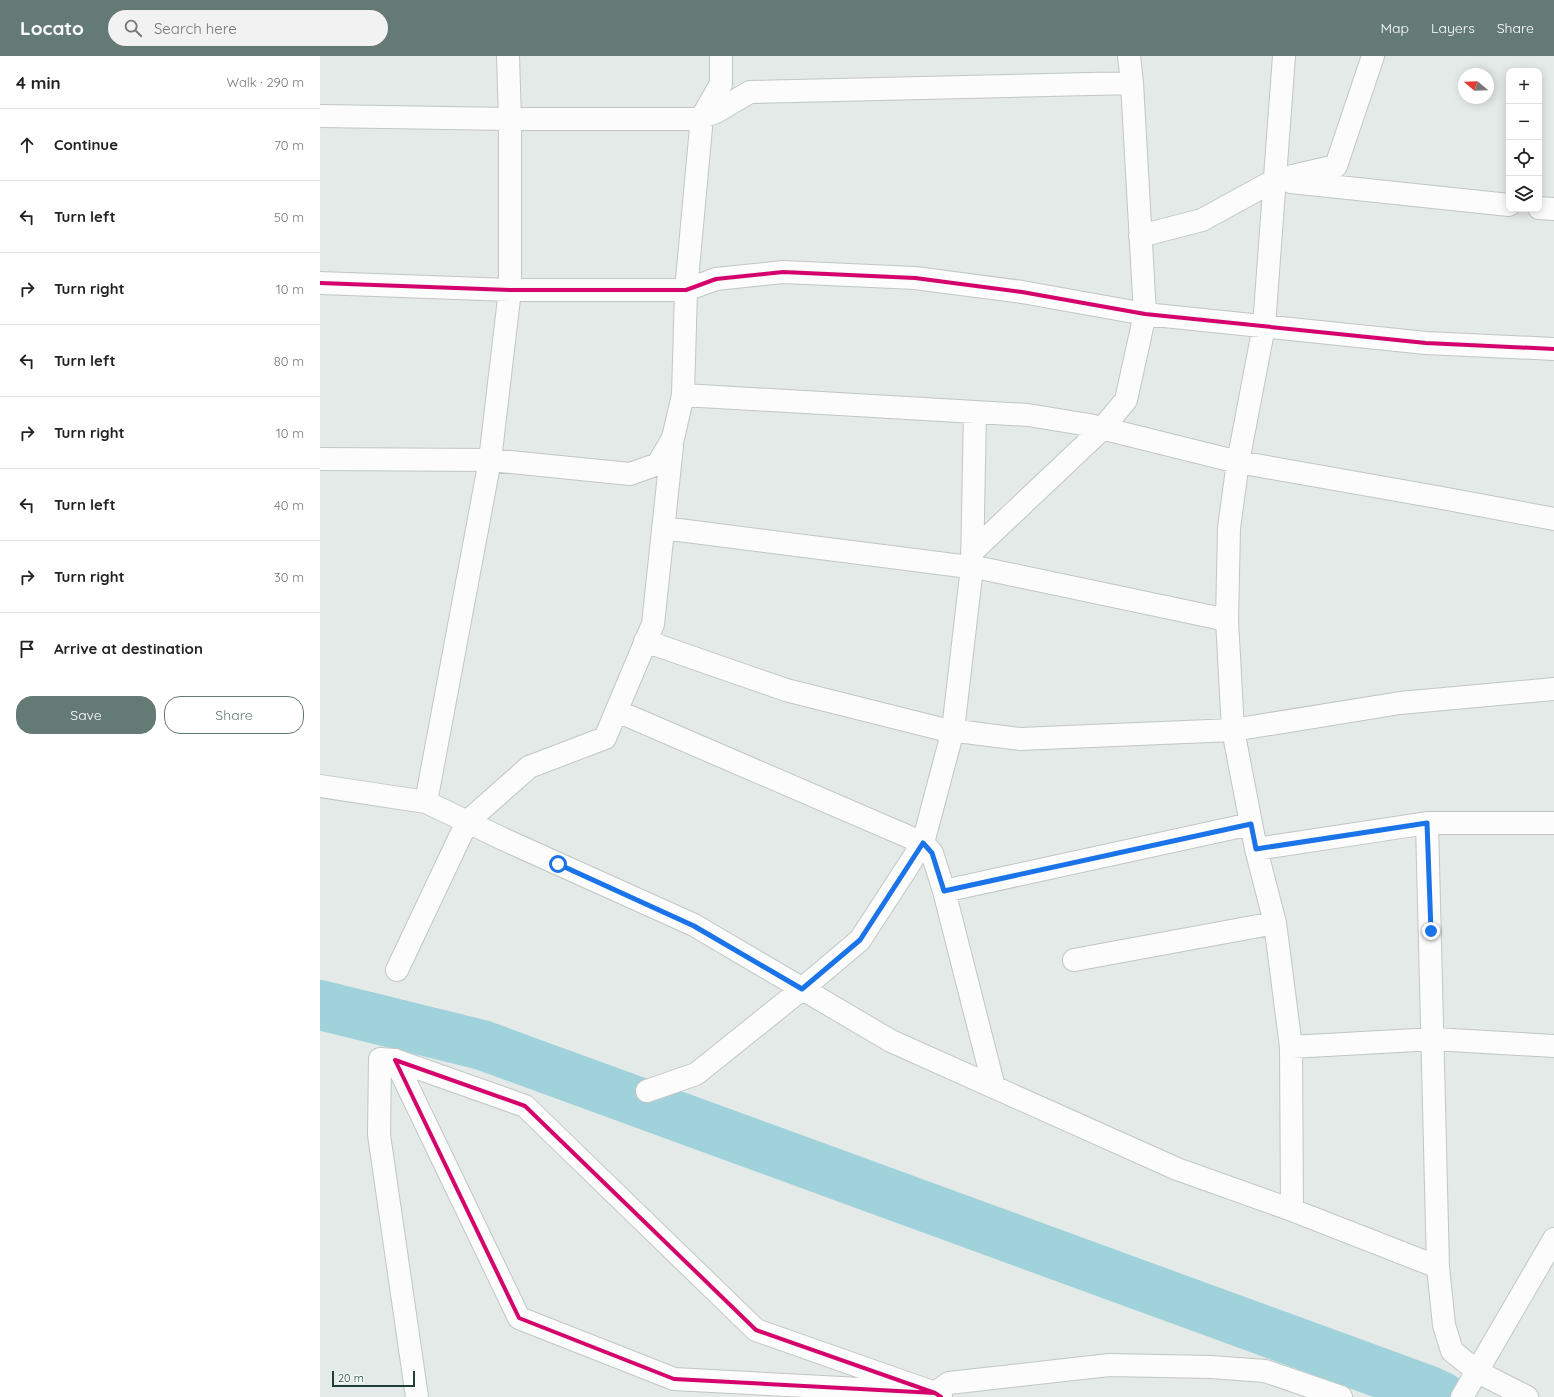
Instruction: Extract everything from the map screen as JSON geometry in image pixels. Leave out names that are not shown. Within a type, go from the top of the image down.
[{"type":"street","points":[[426,802],[490,460],[510,290],[510,119],[508,56]]},
{"type":"street","points":[[397,970],[467,822],[529,767],[605,738],[653,624],[673,438],[683,395],[686,290],[702,117],[721,84],[721,56]]},
{"type":"street","points":[[972,559],[1102,429],[1126,400],[1145,314],[1132,83],[1129,56]]},
{"type":"street","points":[[1284,56],[1264,326],[1238,462],[1229,528],[1226,620],[1233,730],[1256,849],[1275,923],[1290,1047],[1292,1210]]},
{"type":"street","points":[[1140,236],[1202,220],[1274,180],[1336,166],[1373,56]]},
{"type":"street","points":[[320,116],[510,119],[696,119],[716,112],[750,92],[1132,83]]},
{"type":"street","points":[[1274,180],[1506,205]]},
{"type":"street","points":[[1542,208],[1554,209]]},
{"type":"street","points":[[320,283],[510,290],[686,290],[716,279],[783,272],[915,278],[1022,292],[1145,314],[1426,343],[1554,349]]},
{"type":"street","points":[[683,395],[1028,415],[1088,425],[1238,462],[1554,519]]},
{"type":"street","points":[[647,1091],[696,1074],[802,989],[860,940],[923,843],[953,730],[972,559],[974,412]]},
{"type":"street","points":[[320,459],[490,460],[630,474],[658,464],[673,438]]},
{"type":"street","points":[[663,528],[972,559],[1226,620]]},
{"type":"street","points":[[645,641],[786,690],[941,729],[1020,739],[1233,730],[1400,703],[1554,689]]},
{"type":"street","points":[[617,711],[923,843],[932,853],[944,891],[994,1087]]},
{"type":"street","points":[[320,786],[426,802],[694,926],[891,1041],[1178,1169],[1292,1210],[1438,1267]]},
{"type":"street","points":[[1256,849],[1427,823],[1554,823]]},
{"type":"street","points":[[1427,823],[1434,1039],[1438,1267],[1444,1325],[1452,1351],[1478,1373],[1527,1397]]},
{"type":"street","points":[[944,891],[1251,824]]},
{"type":"street","points":[[1074,960],[1275,923]]},
{"type":"street","points":[[1290,1047],[1434,1039],[1554,1046]]},
{"type":"street","points":[[417,1397],[379,1135],[380,1059],[395,1060],[525,1106],[756,1330],[935,1396]]},
{"type":"street","points":[[395,1060],[519,1318],[674,1379],[935,1396],[949,1383],[1109,1365],[1211,1367],[1265,1371],[1340,1397]]},
{"type":"street","points":[[1462,1397],[1478,1373],[1554,1239]]},
{"type":"waterway","points":[[320,1005],[482,1045],[1427,1390],[1442,1397]]},
{"type":"cycle path","points":[[320,283],[510,290],[686,290],[716,279],[783,272],[915,278],[1022,292],[1145,314],[1426,343],[1554,349]]},
{"type":"cycle path","points":[[935,1393],[674,1379],[519,1318],[395,1060],[525,1106],[756,1330],[935,1393],[941,1397]]},
{"type":"route","points":[[558,864],[694,926],[802,989],[860,940],[923,843],[932,853],[944,891],[1251,824],[1256,849],[1427,823],[1431,931]]}]
